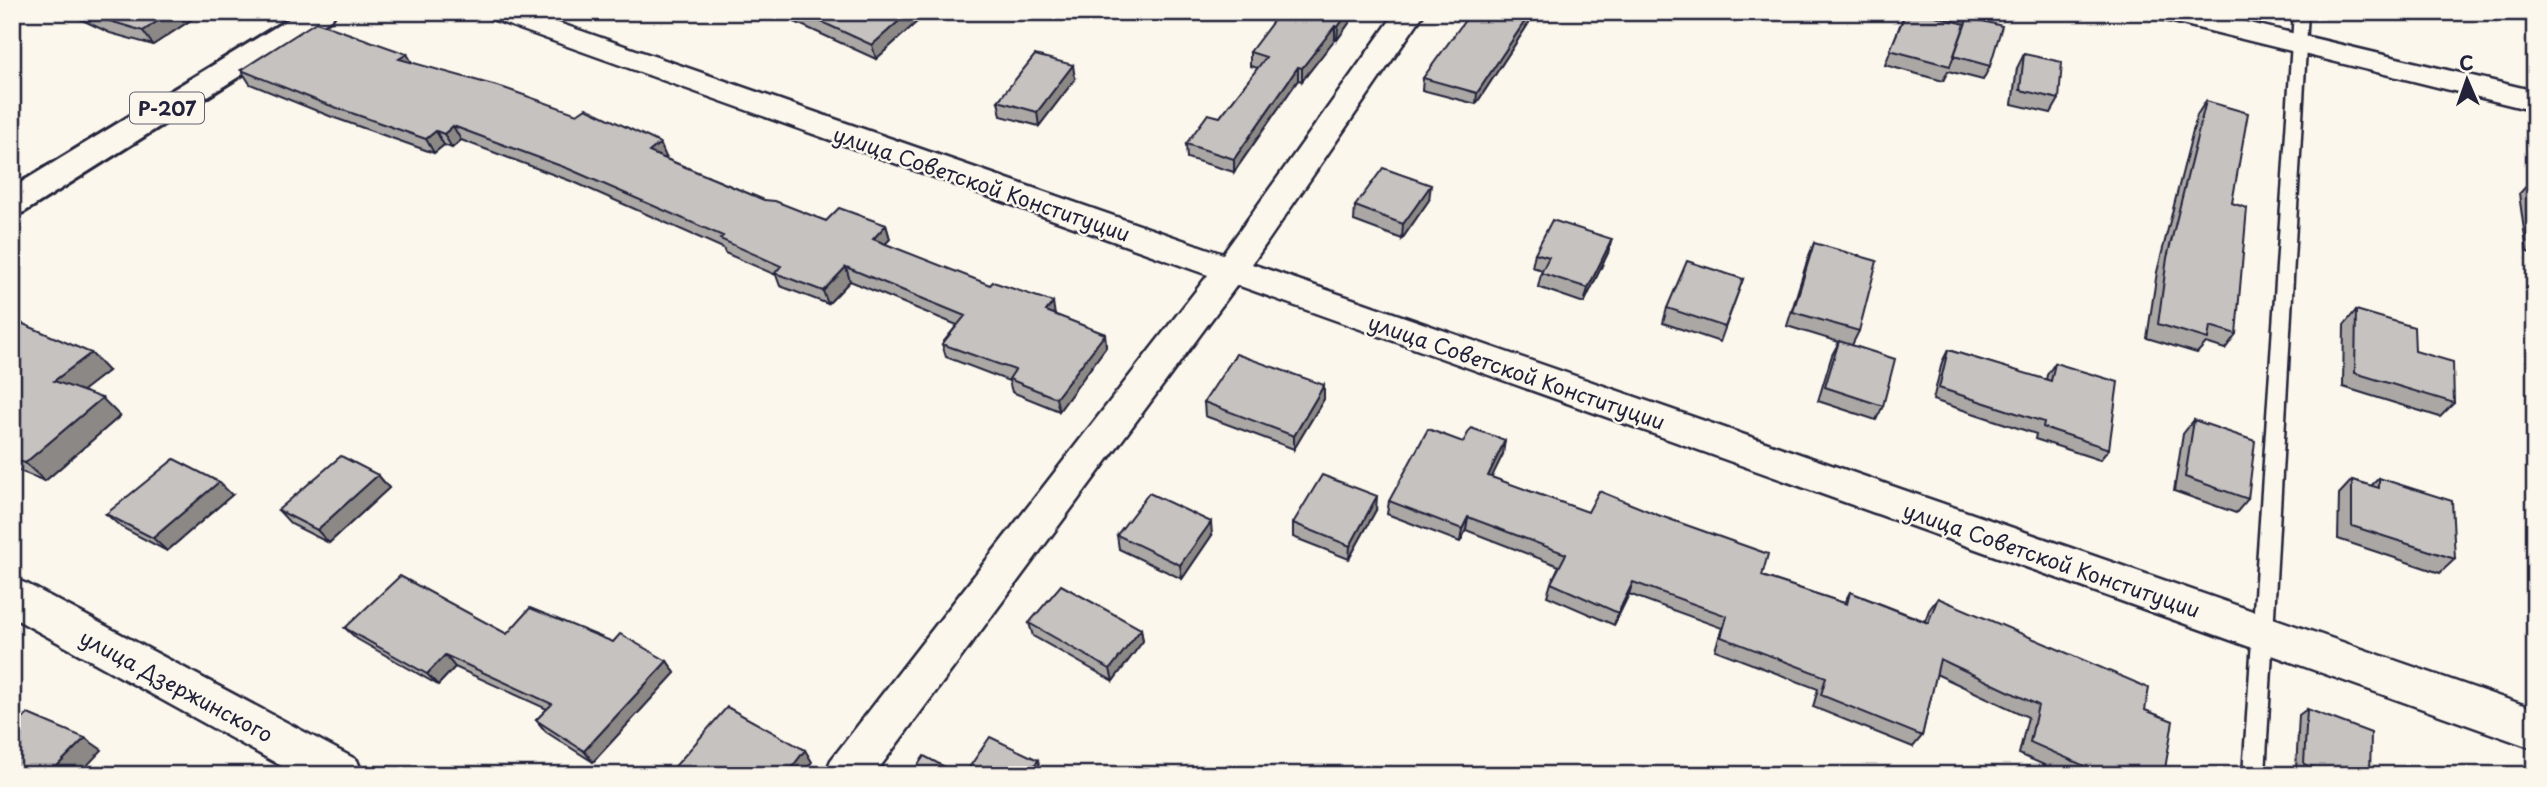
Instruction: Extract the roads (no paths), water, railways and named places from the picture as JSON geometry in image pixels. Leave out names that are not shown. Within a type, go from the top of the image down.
[{"type":"main road","name":"Р-207","points":[[12,204],[321,12]]},
{"type":"street","name":"улица Советской Конституции","points":[[499,12],[2535,729]]},
{"type":"street","points":[[847,775],[1230,270],[1411,12]]},
{"type":"street","points":[[2167,12],[2535,101]]},
{"type":"street","name":"улица Дзержинского","points":[[12,596],[341,775]]},
{"type":"lane","points":[[2254,775],[2301,12]]}]
